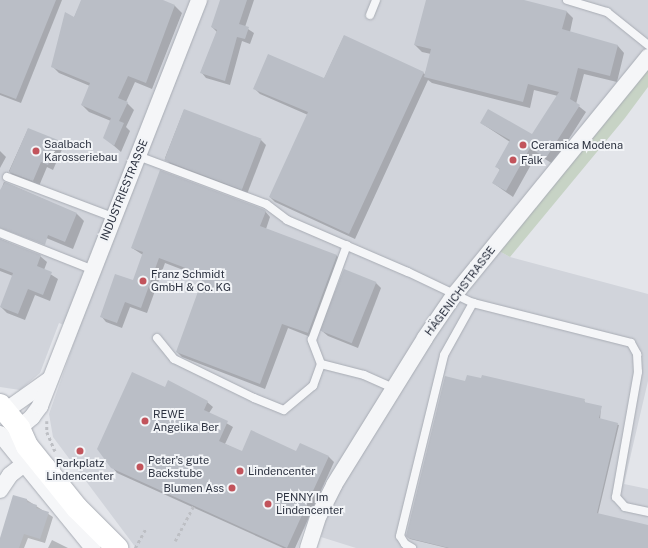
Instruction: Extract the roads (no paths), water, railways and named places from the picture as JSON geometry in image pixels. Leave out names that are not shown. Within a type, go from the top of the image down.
[{"type":"main road","points":[[3,408],[10,431],[32,436],[84,500],[105,544]]},
{"type":"street","name":"INDUSTRIESTRASSE","points":[[10,431],[32,417],[40,406],[92,269],[200,0]]},
{"type":"street","name":"HÄGENICHSTRASSE","points":[[308,548],[319,516],[334,485],[393,388],[456,294],[648,57]]},
{"type":"street","points":[[3,408],[49,380]]},
{"type":"street","points":[[10,431],[23,465],[105,544]]},
{"type":"street","points":[[0,490],[10,475],[23,465]]},
{"type":"lane","points":[[370,15],[376,0]]},
{"type":"lane","points":[[568,0],[607,12],[648,44]]},
{"type":"lane","points":[[138,156],[266,204],[287,220],[347,245],[473,303],[631,343],[638,354],[638,372],[616,498],[625,507],[648,512]]},
{"type":"lane","points":[[7,178],[113,217]]},
{"type":"lane","points":[[0,233],[92,269]]},
{"type":"lane","points":[[157,338],[174,359],[254,398],[284,410],[313,386],[321,364],[312,340],[347,245]]},
{"type":"lane","points":[[412,548],[404,544],[400,536],[444,355],[473,303]]},
{"type":"lane","points":[[321,364],[364,375],[393,388]]},
{"type":"place","name":"Ceramica Modena","points":[[523,145]]},
{"type":"place","name":"Saalbach Karosseriebau","points":[[36,151]]},
{"type":"place","name":"Falk","points":[[513,160]]},
{"type":"place","name":"Franz Schmidt GmbH & Co. KG","points":[[143,281]]},
{"type":"place","name":"REWE Angelika Ber","points":[[145,421]]},
{"type":"place","name":"Parkplatz Lindencenter","points":[[80,451]]},
{"type":"place","name":"Peter's gute Backstube","points":[[140,467]]},
{"type":"place","name":"Lindencenter","points":[[240,471]]},
{"type":"place","name":"Blumen Ass","points":[[232,488]]},
{"type":"place","name":"PENNY Im Lindencenter","points":[[268,504]]}]
